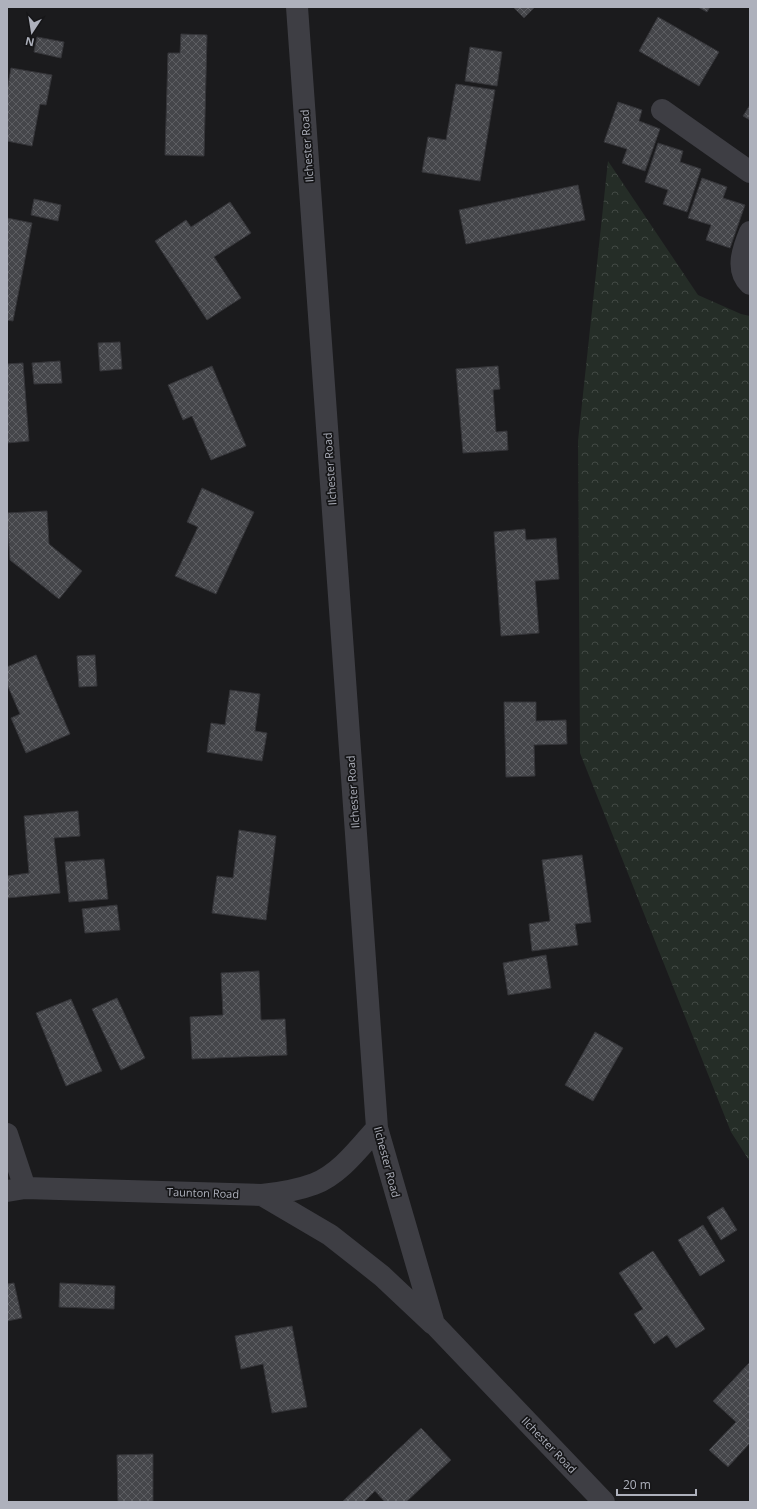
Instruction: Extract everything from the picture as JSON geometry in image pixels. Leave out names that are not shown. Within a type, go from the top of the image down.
[{"type":"street","name":"Ilchester Road","points":[[297,7],[377,1128],[434,1324],[604,1502]]},
{"type":"street","points":[[662,110],[750,172]]},
{"type":"street","points":[[750,232],[744,246],[741,270],[750,284]]},
{"type":"street","name":"Taunton Road","points":[[16,1189],[262,1195],[290,1191],[316,1183],[337,1170],[377,1128]]},
{"type":"street","points":[[7,1134],[16,1189]]},
{"type":"street","points":[[262,1195],[330,1235],[382,1276],[434,1324]]},
{"type":"green space","points":[[608,161],[698,295],[741,314],[750,316],[750,1162],[731,1132],[580,753],[578,441]]},
{"type":"building","points":[[513,7],[535,7],[524,18]]},
{"type":"building","points":[[698,7],[710,7],[707,12]]},
{"type":"building","points":[[658,17],[719,52],[699,86],[639,51]]},
{"type":"building","points":[[181,34],[207,35],[204,156],[165,155],[168,53],[180,53]]},
{"type":"building","points":[[37,37],[64,42],[61,58],[34,52]]},
{"type":"building","points":[[470,47],[502,52],[497,86],[465,81]]},
{"type":"building","points":[[11,68],[52,75],[46,105],[40,104],[32,146],[7,141],[7,91]]},
{"type":"building","points":[[456,84],[495,90],[480,181],[422,172],[428,137],[446,140]]},
{"type":"building","points":[[618,102],[642,110],[639,121],[660,129],[645,171],[622,163],[627,149],[604,142]]},
{"type":"building","points":[[750,105],[750,120],[743,116]]},
{"type":"building","points":[[658,143],[683,151],[680,162],[701,169],[687,212],[663,204],[668,190],[645,182]]},
{"type":"building","points":[[702,178],[727,187],[723,198],[745,205],[730,248],[706,240],[711,225],[688,218]]},
{"type":"building","points":[[578,185],[585,220],[466,244],[459,210]]},
{"type":"building","points":[[34,199],[61,205],[58,221],[31,215]]},
{"type":"building","points":[[230,202],[251,233],[214,257],[241,298],[207,320],[155,241],[186,220],[191,227]]},
{"type":"building","points":[[7,218],[32,223],[13,321],[7,320]]},
{"type":"building","points":[[120,342],[122,369],[100,371],[98,343]]},
{"type":"building","points":[[60,361],[62,383],[34,384],[32,363]]},
{"type":"building","points":[[23,363],[29,441],[7,443],[7,364]]},
{"type":"building","points":[[212,366],[246,446],[211,460],[192,416],[183,420],[168,385]]},
{"type":"building","points":[[498,366],[500,389],[493,390],[496,432],[507,431],[508,450],[463,453],[456,369]]},
{"type":"building","points":[[202,488],[254,512],[216,594],[175,576],[198,527],[187,522]]},
{"type":"building","points":[[47,511],[49,544],[82,571],[59,599],[10,560],[7,513]]},
{"type":"building","points":[[525,529],[526,540],[556,538],[559,579],[535,581],[539,633],[501,636],[494,532]]},
{"type":"building","points":[[36,655],[70,734],[26,753],[11,718],[20,714],[7,684],[7,667]]},
{"type":"building","points":[[95,655],[97,686],[79,687],[77,656]]},
{"type":"building","points":[[230,690],[260,694],[255,731],[267,733],[262,761],[207,752],[211,723],[225,725]]},
{"type":"building","points":[[504,702],[536,702],[536,721],[566,720],[567,744],[534,745],[535,776],[506,777]]},
{"type":"building","points":[[78,811],[80,836],[54,838],[60,893],[7,898],[7,876],[29,873],[24,816]]},
{"type":"building","points":[[239,830],[276,836],[266,920],[212,913],[217,876],[233,878]]},
{"type":"building","points":[[582,855],[591,922],[575,924],[578,945],[532,951],[529,924],[550,921],[542,860]]},
{"type":"building","points":[[104,859],[108,899],[69,902],[65,862]]},
{"type":"building","points":[[117,905],[120,930],[85,933],[82,909]]},
{"type":"building","points":[[546,955],[551,988],[508,995],[503,963]]},
{"type":"building","points":[[259,971],[261,1020],[285,1019],[287,1055],[192,1059],[190,1017],[223,1015],[221,973]]},
{"type":"building","points":[[117,998],[145,1058],[121,1070],[92,1009]]},
{"type":"building","points":[[71,999],[102,1071],[66,1086],[36,1013]]},
{"type":"building","points":[[595,1032],[623,1048],[593,1101],[565,1085]]},
{"type":"building","points":[[723,1207],[737,1230],[721,1240],[707,1217]]},
{"type":"building","points":[[703,1225],[725,1261],[700,1276],[678,1240]]},
{"type":"building","points":[[653,1251],[705,1329],[676,1348],[667,1335],[654,1344],[634,1314],[643,1309],[619,1273]]},
{"type":"building","points":[[14,1283],[22,1318],[7,1321],[7,1284]]},
{"type":"building","points":[[60,1283],[115,1286],[114,1309],[59,1307]]},
{"type":"building","points":[[292,1326],[307,1407],[272,1413],[263,1364],[241,1369],[235,1336]]},
{"type":"building","points":[[750,1362],[750,1443],[728,1467],[709,1450],[736,1422],[713,1401]]},
{"type":"building","points":[[421,1428],[451,1460],[406,1502],[385,1502],[375,1491],[364,1502],[342,1502]]},
{"type":"building","points":[[153,1454],[153,1502],[118,1502],[117,1455]]}]
